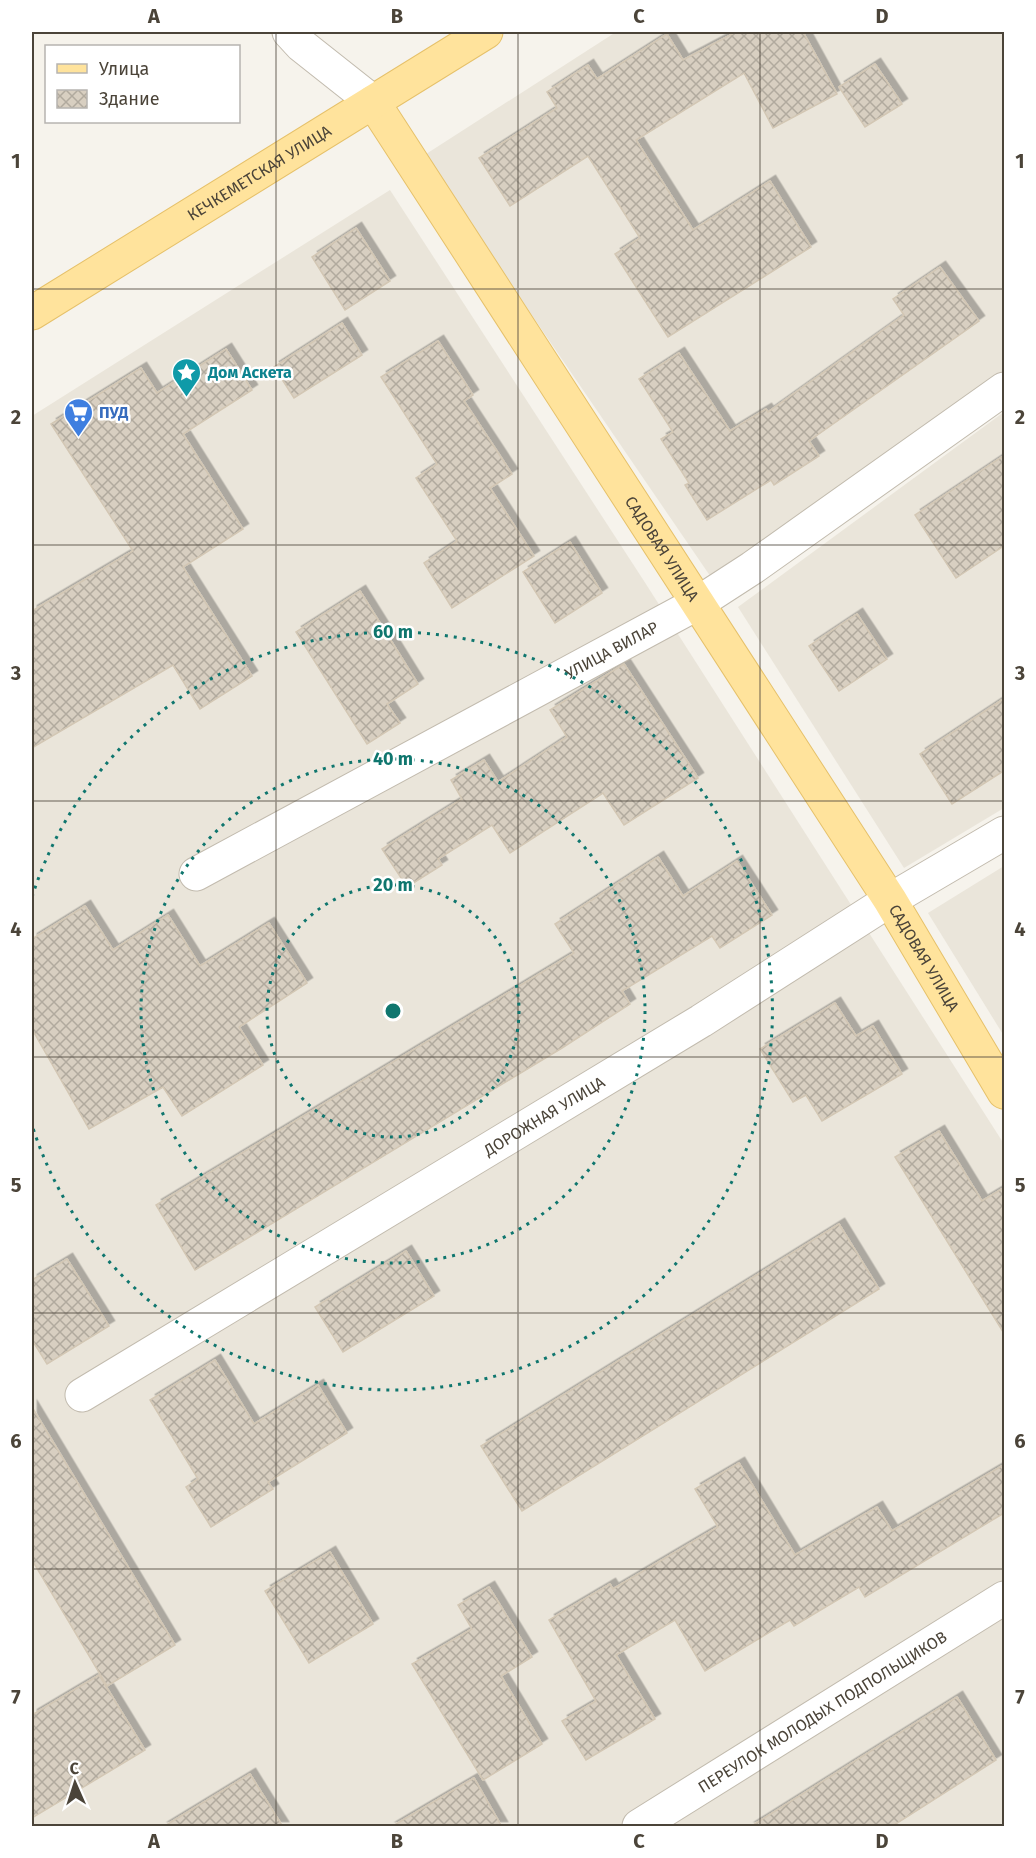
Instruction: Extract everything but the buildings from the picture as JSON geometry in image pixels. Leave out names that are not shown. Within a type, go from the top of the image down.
[{"type":"main road","name":"КЕЧКЕМЕТСКАЯ УЛИЦА","points":[[32,313],[486,32]]},
{"type":"main road","name":"САДОВАЯ УЛИЦА","points":[[374,102],[890,900],[1005,1092]]},
{"type":"street","name":"САДОВАЯ УЛИЦА","points":[[289,32],[301,45],[374,102]]},
{"type":"street","name":"УЛИЦА ВИЛАР","points":[[196,874],[698,603],[752,568],[1005,389]]},
{"type":"street","name":"ДОРОЖНАЯ УЛИЦА","points":[[82,1395],[701,1021],[890,900],[1005,833]]},
{"type":"street","name":"ПЕРЕУЛОК МОЛОДЫХ ПОДПОЛЬЩИКОВ","points":[[639,1827],[1005,1598]]},
{"type":"shaded area","points":[[616,32],[1004,32],[1004,374],[717,586],[423,156]]},
{"type":"shaded area","points":[[390,190],[644,581],[1004,1144],[1004,1826],[32,1826],[32,416]]},
{"type":"shaded area","points":[[1004,412],[1004,808],[904,868],[738,607]]},
{"type":"shaded area","points":[[1004,866],[1004,1036],[928,913]]},
{"type":"place","name":"Дом Аскета","points":[[187,398]]},
{"type":"place","name":"ПУД","points":[[78,438]]}]
